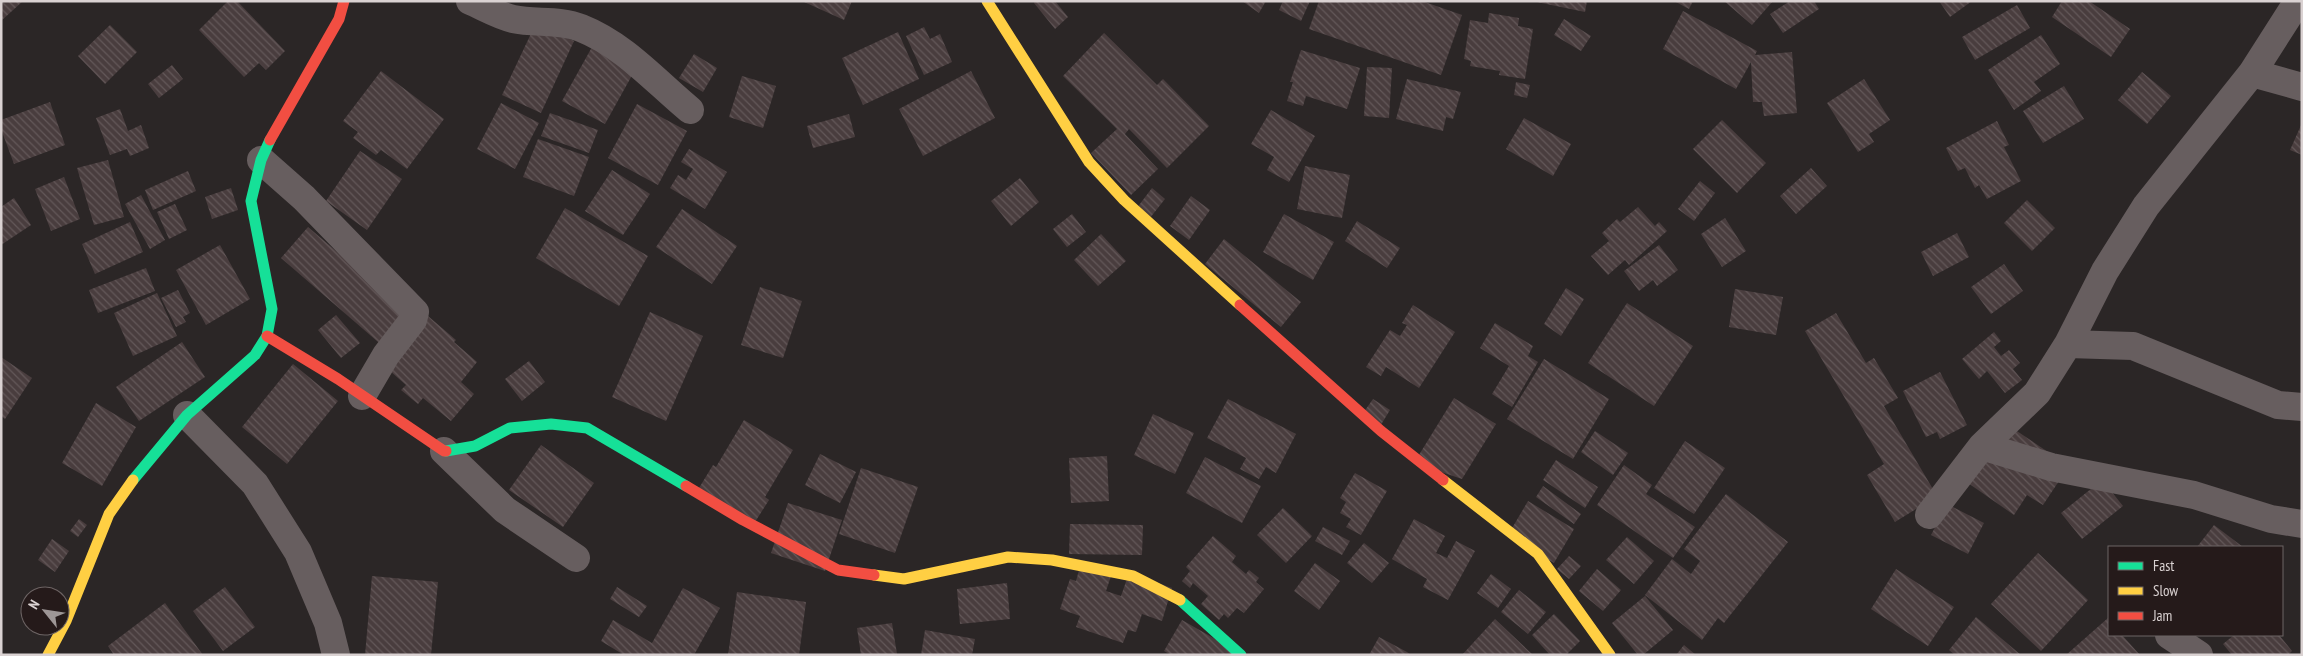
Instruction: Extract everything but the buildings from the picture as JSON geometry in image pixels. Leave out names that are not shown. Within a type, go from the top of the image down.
[{"type":"street","points":[[48,655],[66,621],[109,514],[135,477],[187,415],[255,355],[267,336],[272,308],[252,201],[261,160],[272,134],[339,19],[344,1]]},
{"type":"street","points":[[470,1],[513,19],[549,21],[579,27],[608,41],[634,60],[690,110]]},
{"type":"street","points":[[986,1],[1089,162],[1124,200],[1381,431],[1538,554],[1610,655]]},
{"type":"street","points":[[1929,515],[1982,446],[2037,393],[2068,344],[2106,271],[2146,206],[2252,73],[2298,1]]},
{"type":"street","points":[[2252,73],[2302,87]]},
{"type":"street","points":[[261,160],[304,198],[415,312],[413,320],[386,355],[362,396]]},
{"type":"street","points":[[267,336],[444,451],[505,510],[576,558]]},
{"type":"street","points":[[2068,344],[2132,346],[2278,404],[2302,408]]},
{"type":"street","points":[[187,415],[255,484],[298,552],[328,623],[336,655]]},
{"type":"street","points":[[444,451],[475,446],[510,428],[551,424],[587,428],[743,520],[838,570],[904,579],[1008,557],[1052,560],[1133,576],[1182,601],[1241,655]]},
{"type":"street","points":[[1982,446],[2051,467],[2194,495],[2271,519],[2302,524]]},
{"type":"street","points":[[2170,636],[2199,655]]},
{"type":"traffic: fast","points":[[133,480],[187,415],[255,355],[267,336],[272,309],[251,201],[261,160],[270,140]]},
{"type":"traffic: fast","points":[[446,451],[475,446],[510,428],[551,424],[587,428],[686,486]]},
{"type":"traffic: fast","points":[[1180,600],[1241,655]]},
{"type":"traffic: slow","points":[[987,1],[1089,162],[1124,200],[1240,305]]},
{"type":"traffic: slow","points":[[48,655],[66,621],[109,514],[133,480]]},
{"type":"traffic: slow","points":[[1443,480],[1538,554],[1610,655]]},
{"type":"traffic: slow","points":[[874,575],[904,579],[1008,557],[1052,560],[1133,576],[1180,600]]},
{"type":"traffic: jam","points":[[270,140],[339,19],[344,1]]},
{"type":"traffic: jam","points":[[1240,305],[1381,431],[1443,480]]},
{"type":"traffic: jam","points":[[267,336],[338,379],[446,451]]},
{"type":"traffic: jam","points":[[686,486],[743,520],[838,570],[874,575]]}]
